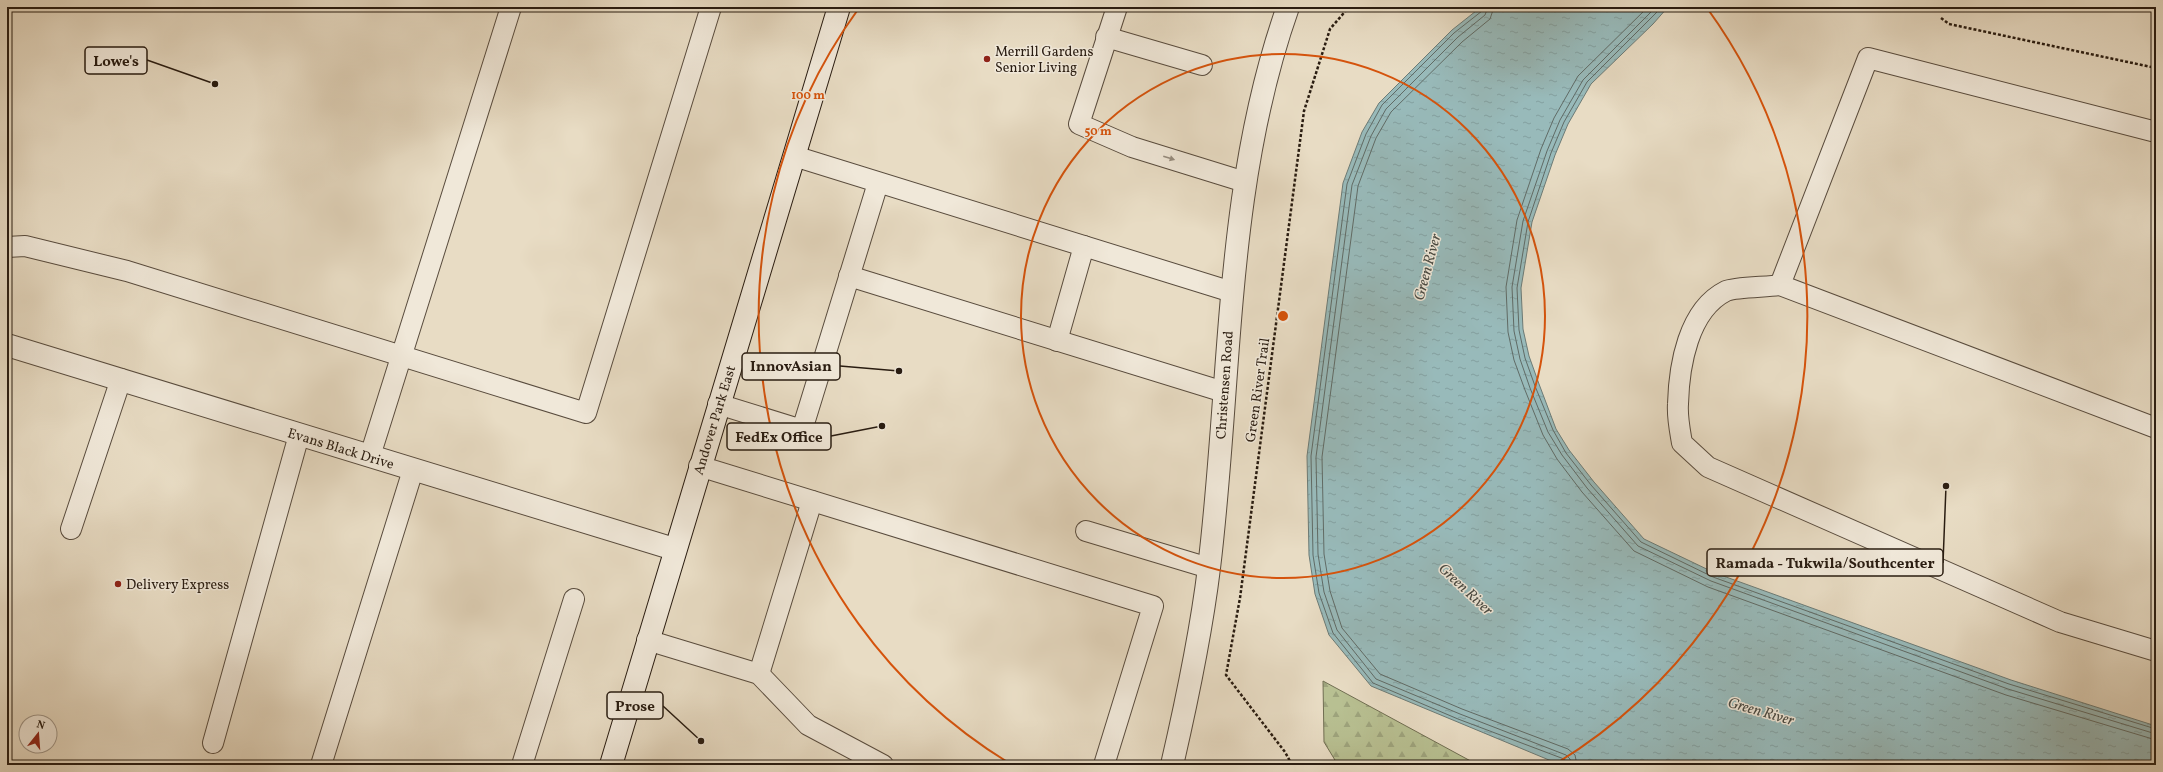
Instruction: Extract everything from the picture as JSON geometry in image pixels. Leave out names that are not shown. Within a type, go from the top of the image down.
[{"type":"street","name":"Andover Park East","points":[[611,765],[674,549],[839,7]]},
{"type":"street","name":"Christensen Road","points":[[1172,765],[1197,652],[1209,568],[1232,292],[1246,182],[1263,93],[1288,7]]},
{"type":"street","name":"Evans Black Drive","points":[[7,345],[674,549]]},
{"type":"lane","points":[[370,456],[511,7]]},
{"type":"lane","points":[[7,247],[25,246],[127,271],[586,413],[711,7]]},
{"type":"lane","points":[[1117,7],[1078,124],[1132,147],[1246,182]]},
{"type":"lane","points":[[1106,37],[1202,65]]},
{"type":"lane","points":[[1780,285],[1868,58],[2156,132]]},
{"type":"lane","points":[[794,156],[1232,292]]},
{"type":"lane","points":[[718,404],[802,430],[878,182]]},
{"type":"lane","points":[[1057,340],[1084,246]]},
{"type":"lane","points":[[849,276],[1224,392]]},
{"type":"lane","points":[[2156,428],[1780,285],[1726,291],[1704,307],[1692,331],[1681,367],[1678,405],[1682,443],[1708,467],[2053,619],[2156,651]]},
{"type":"lane","points":[[71,529],[121,379]]},
{"type":"lane","points":[[213,743],[299,435]]},
{"type":"lane","points":[[699,466],[1153,606],[1104,765]]},
{"type":"lane","points":[[322,765],[413,470]]},
{"type":"lane","points":[[759,674],[812,501]]},
{"type":"lane","points":[[1086,532],[1209,568]]},
{"type":"lane","points":[[522,765],[574,599]]},
{"type":"lane","points":[[647,640],[759,674],[808,725],[883,765]]},
{"type":"path","name":"Green River Trail","points":[[1292,765],[1285,752],[1226,675],[1240,598],[1304,111],[1330,28],[1349,7]]},
{"type":"path","points":[[1941,18],[1949,24],[2156,68]]},
{"type":"green space","points":[[1323,681],[1478,765],[1338,765],[1324,742]]},
{"type":"water","name":"Green River","points":[[1481,7],[1668,7],[1653,24],[1591,84],[1568,124],[1555,155],[1532,222],[1521,288],[1523,329],[1529,356],[1556,429],[1569,450],[1594,482],[1644,539],[1715,573],[2011,680],[2156,726],[2156,765],[1569,765],[1549,760],[1371,686],[1329,635],[1315,594],[1309,555],[1307,456],[1343,183],[1362,132],[1379,103],[1452,30]]},
{"type":"place","name":"Merrill Gardens Senior Living","points":[[987,59]]},
{"type":"place","name":"Lowe's","points":[[215,84]]},
{"type":"place","name":"InnovAsian","points":[[899,371]]},
{"type":"place","name":"FedEx Office","points":[[882,426]]},
{"type":"place","name":"Ramada - Tukwila/Southcenter","points":[[1946,486]]},
{"type":"place","name":"Delivery Express","points":[[118,584]]},
{"type":"place","name":"Prose","points":[[701,741]]}]
